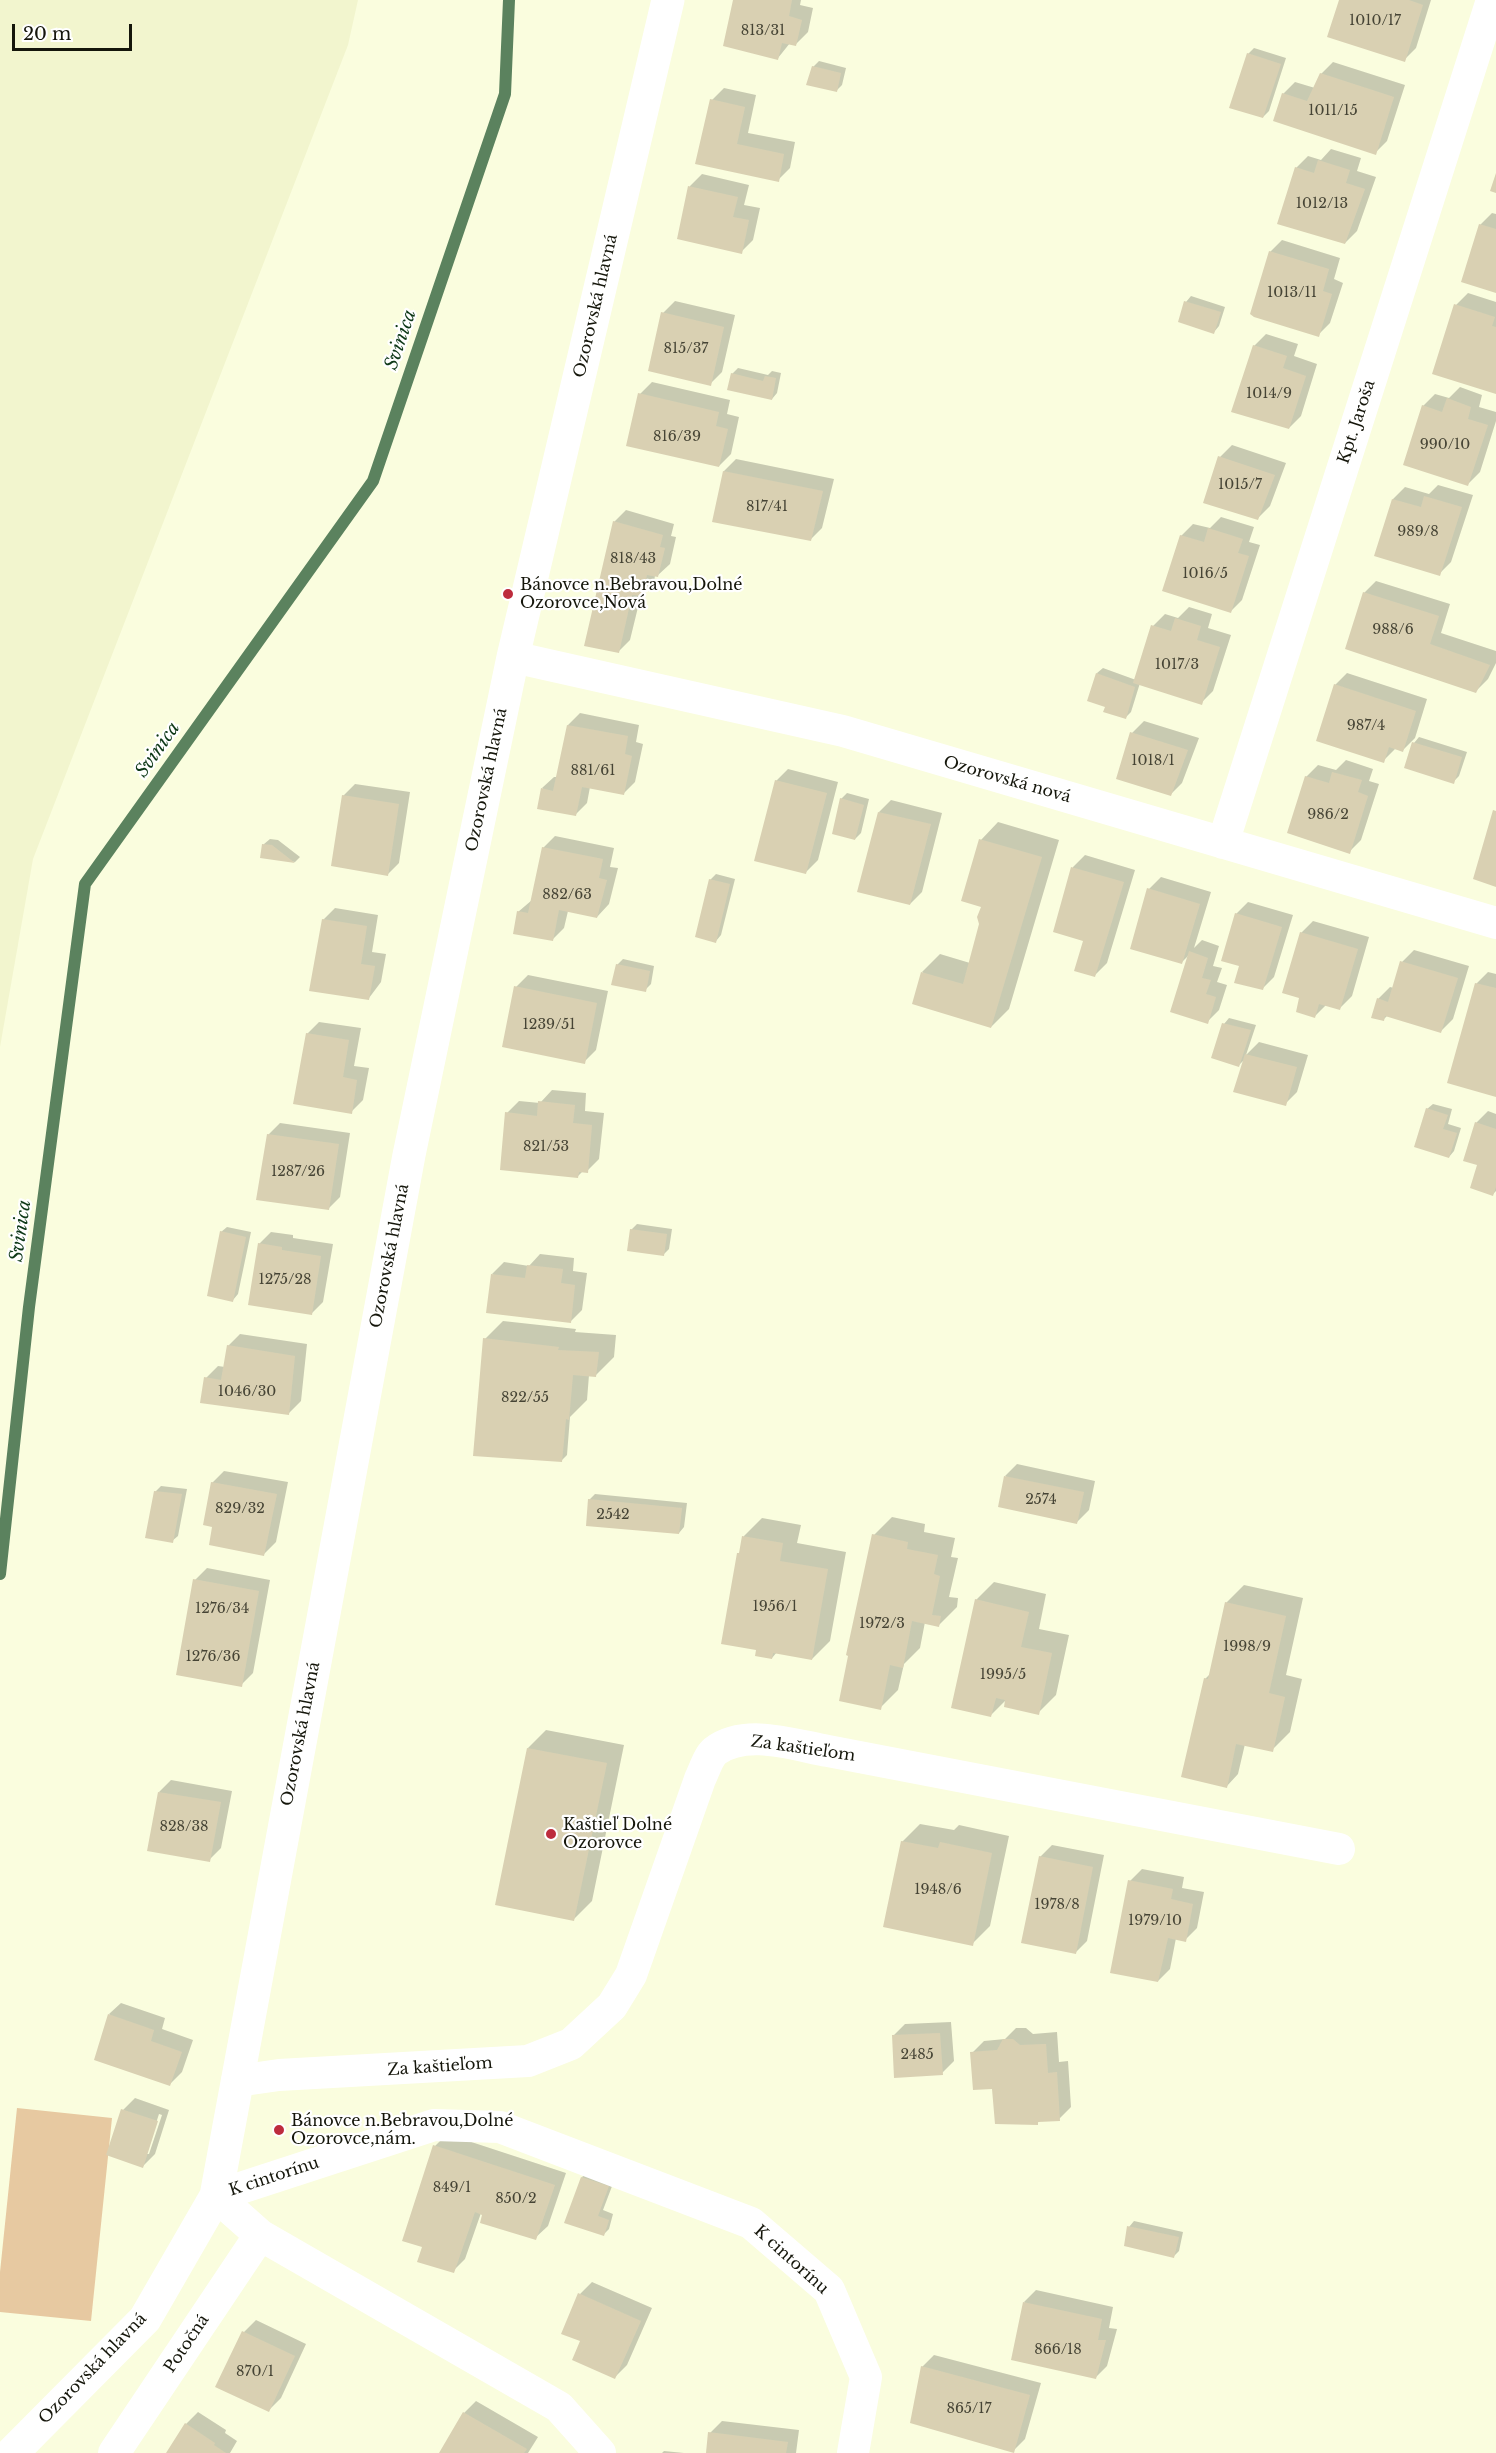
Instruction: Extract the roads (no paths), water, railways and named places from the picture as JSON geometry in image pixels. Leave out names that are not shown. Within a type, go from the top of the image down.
[{"type":"street","name":"Ozorovská hlavná","points":[[12,2453],[145,2319],[216,2196],[409,1155],[513,657],[668,0]]},
{"type":"street","name":"Kpt. Jaroša","points":[[1223,843],[1492,0]]},
{"type":"street","name":"Ozorovská nová","points":[[513,657],[843,731],[1496,923]]},
{"type":"street","name":"Za kaštieľom","points":[[237,2080],[279,2075],[528,2061],[571,2044],[612,2006],[631,1975],[700,1779],[714,1752],[737,1740],[771,1741],[817,1749],[1339,1849]]},
{"type":"street","name":"K cintorínu","points":[[216,2196],[434,2124],[500,2127],[751,2223],[829,2290],[866,2377],[853,2453]]},
{"type":"street","name":"K cintorínu","points":[[216,2196],[260,2235],[559,2407],[600,2453]]},
{"type":"street","name":"Potočná","points":[[114,2453],[260,2235]]},
{"type":"waterway","name":"Svinica","points":[[0,1574],[29,1307],[85,884],[373,481],[505,94],[509,0]]},
{"type":"place","name":"Bánovce n.Bebravou,Dolné Ozorovce,Nová","points":[[508,594]]},
{"type":"place","name":"Kaštieľ Dolné Ozorovce","points":[[551,1834]]},
{"type":"place","name":"Bánovce n.Bebravou,Dolné Ozorovce,nám.","points":[[279,2130]]}]
